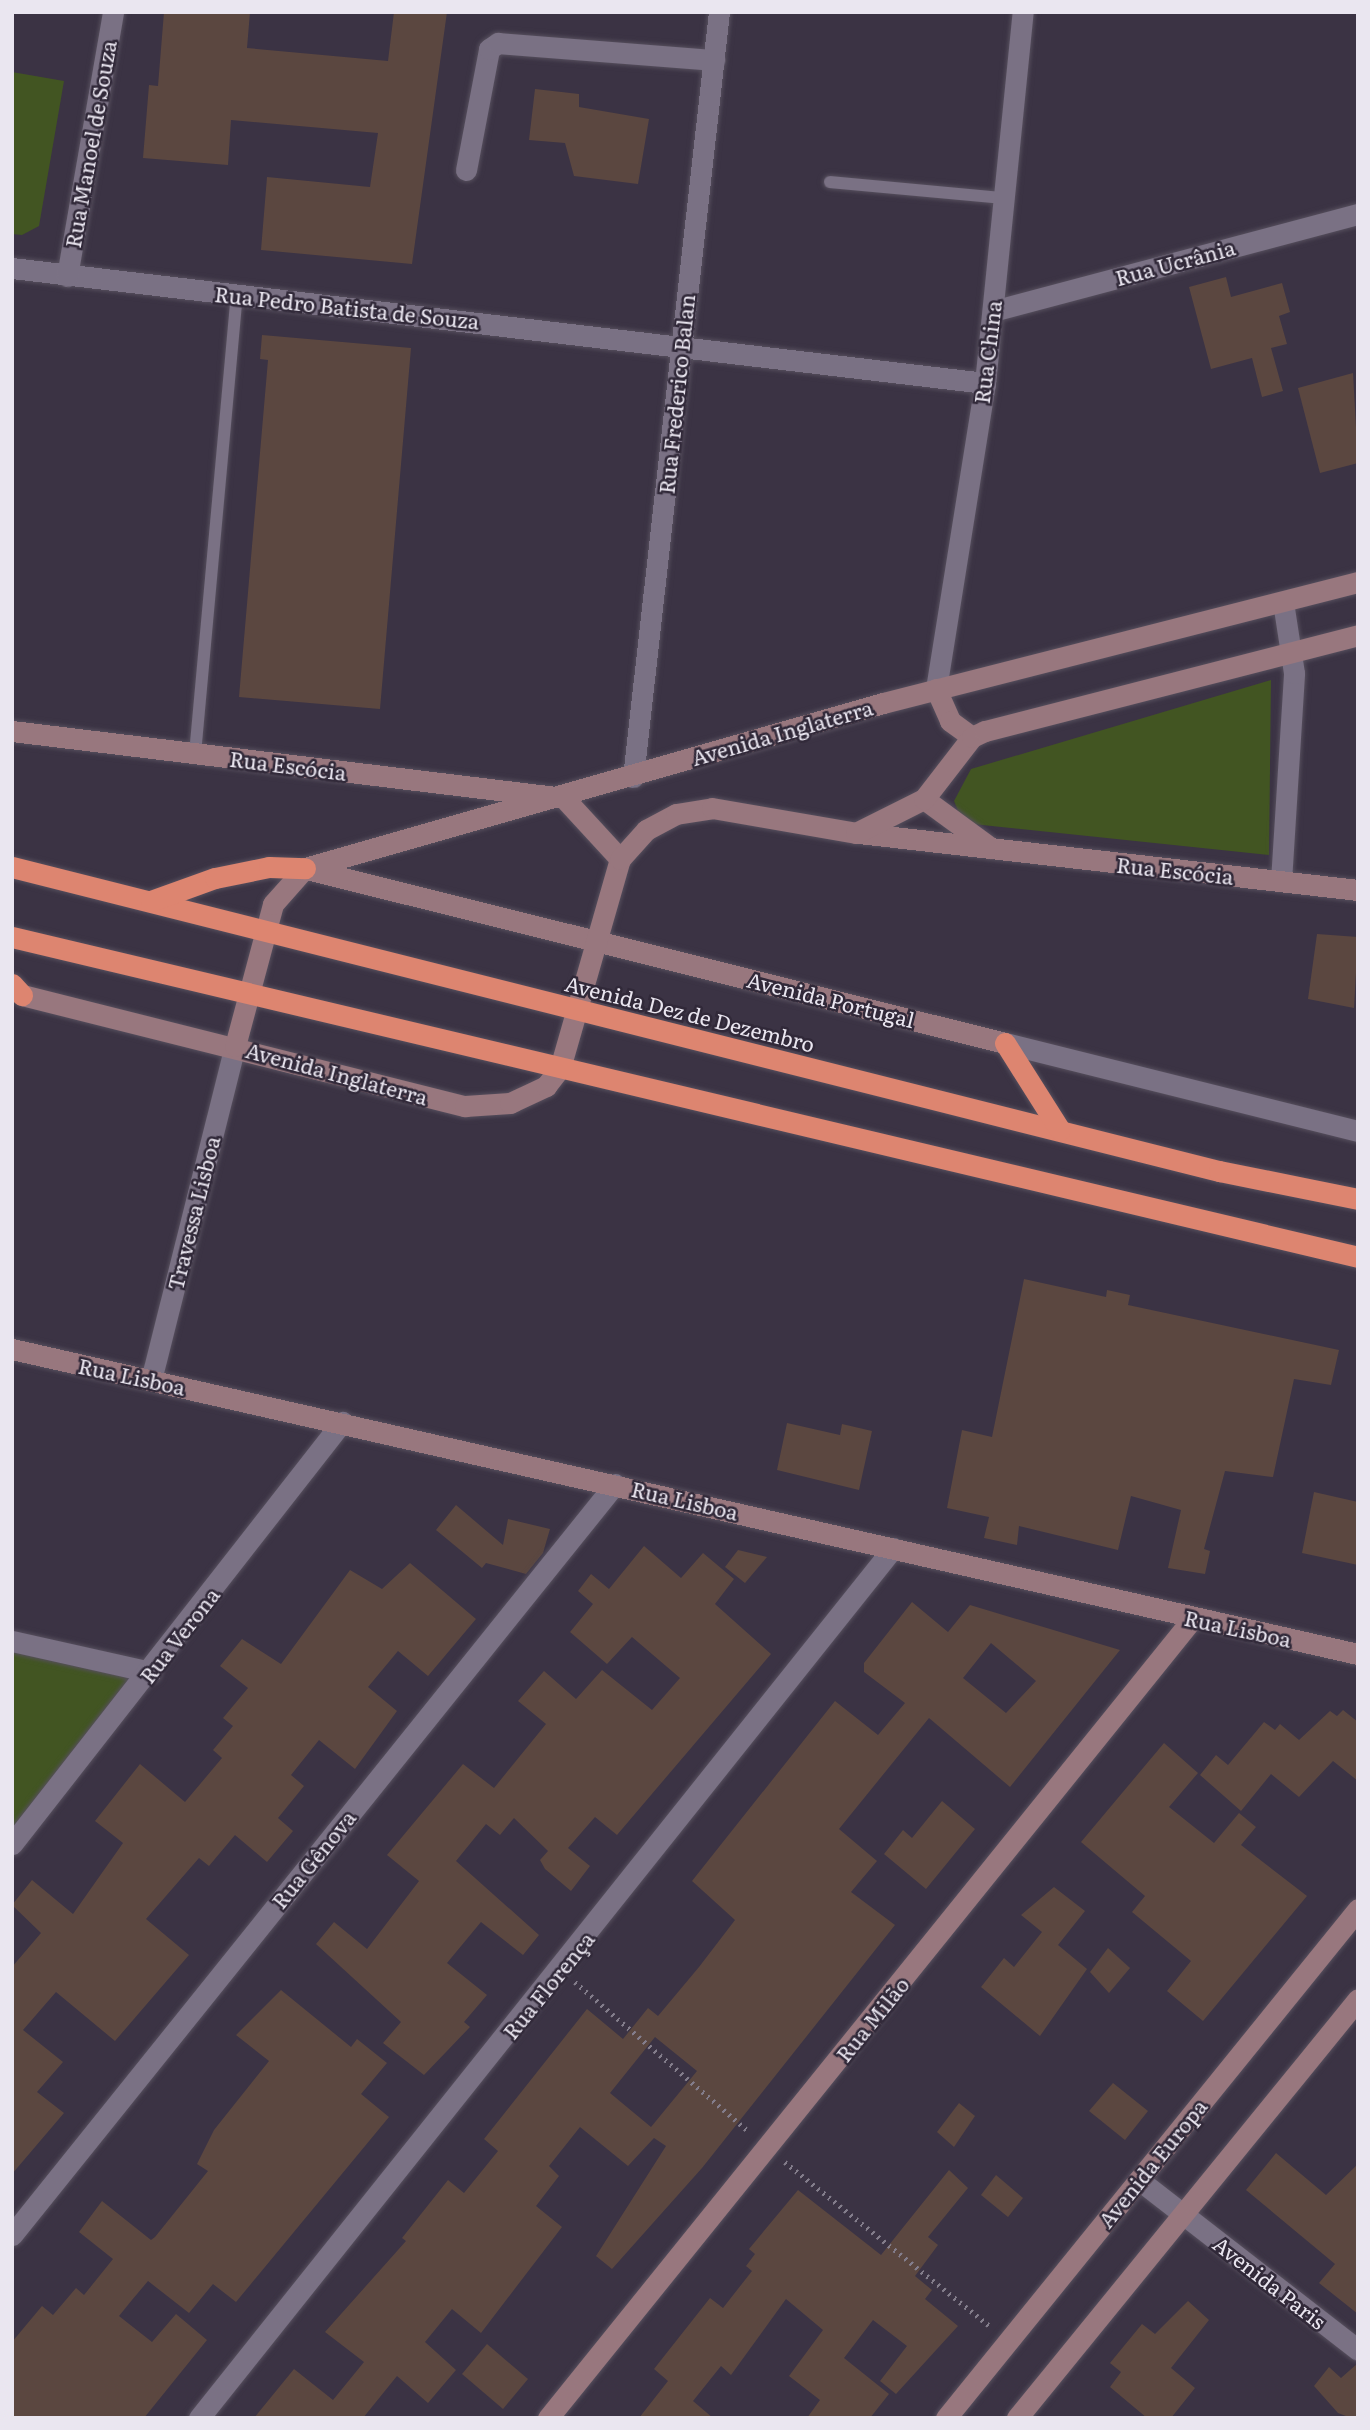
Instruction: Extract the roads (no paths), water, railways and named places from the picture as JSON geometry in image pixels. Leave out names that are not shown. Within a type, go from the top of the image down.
[{"type":"highway","name":"Avenida Dez de Dezembro","points":[[12,867],[1060,1130],[1358,1199]]},
{"type":"highway","points":[[150,901],[215,878],[269,867],[305,868]]},
{"type":"highway","points":[[12,937],[1358,1257]]},
{"type":"highway","points":[[1005,1042],[1060,1130]]},
{"type":"main road","name":"Avenida Inglaterra","points":[[856,833],[712,808],[676,814],[646,830],[620,859],[579,1010],[560,1068],[545,1086],[510,1103],[465,1106],[235,1046],[246,993],[274,904],[305,868],[564,798],[936,689],[1358,582]]},
{"type":"main road","points":[[856,833],[924,799],[972,737],[1358,635]]},
{"type":"main road","points":[[936,689],[950,721],[972,737]]},
{"type":"main road","name":"Rua Escócia","points":[[12,731],[564,798]]},
{"type":"main road","points":[[564,798],[620,859]]},
{"type":"main road","points":[[924,799],[993,850]]},
{"type":"main road","name":"Rua Escócia","points":[[856,833],[1358,890]]},
{"type":"main road","name":"Avenida Portugal","points":[[305,868],[1005,1042]]},
{"type":"main road","points":[[16,991],[235,1046]]},
{"type":"main road","name":"Rua Lisboa","points":[[12,1349],[1358,1654]]},
{"type":"main road","name":"Rua Milão","points":[[548,2418],[1193,1618]]},
{"type":"main road","name":"Avenida Europa","points":[[946,2418],[1358,1909]]},
{"type":"main road","points":[[1017,2418],[1358,1999]]},
{"type":"street","name":"Rua Manoel de Souza","points":[[67,276],[113,12]]},
{"type":"street","name":"Rua Frederico Balan","points":[[633,776],[719,12]]},
{"type":"street","name":"Rua China","points":[[936,689],[985,383],[1023,12]]},
{"type":"street","points":[[466,170],[489,49],[498,43],[714,60]]},
{"type":"street","name":"Rua Ucrânia","points":[[993,311],[1358,214]]},
{"type":"street","name":"Rua Pedro Batista de Souza","points":[[12,268],[682,345],[985,383]]},
{"type":"street","points":[[1282,881],[1294,652],[1283,602]]},
{"type":"street","name":"Avenida Portugal","points":[[1005,1042],[1358,1131]]},
{"type":"street","name":"Travessa Lisboa","points":[[151,1380],[235,1046]]},
{"type":"street","name":"Rua Verona","points":[[12,1844],[151,1672],[342,1423]]},
{"type":"street","name":"Rua Gênova","points":[[12,2235],[615,1484]]},
{"type":"street","name":"Rua Florença","points":[[199,2418],[893,1548]]},
{"type":"street","points":[[12,1641],[151,1672]]},
{"type":"street","name":"Avenida Paris","points":[[1139,2180],[1358,2350]]},
{"type":"lane","points":[[830,182],[1003,198]]},
{"type":"lane","points":[[195,754],[237,295]]}]
